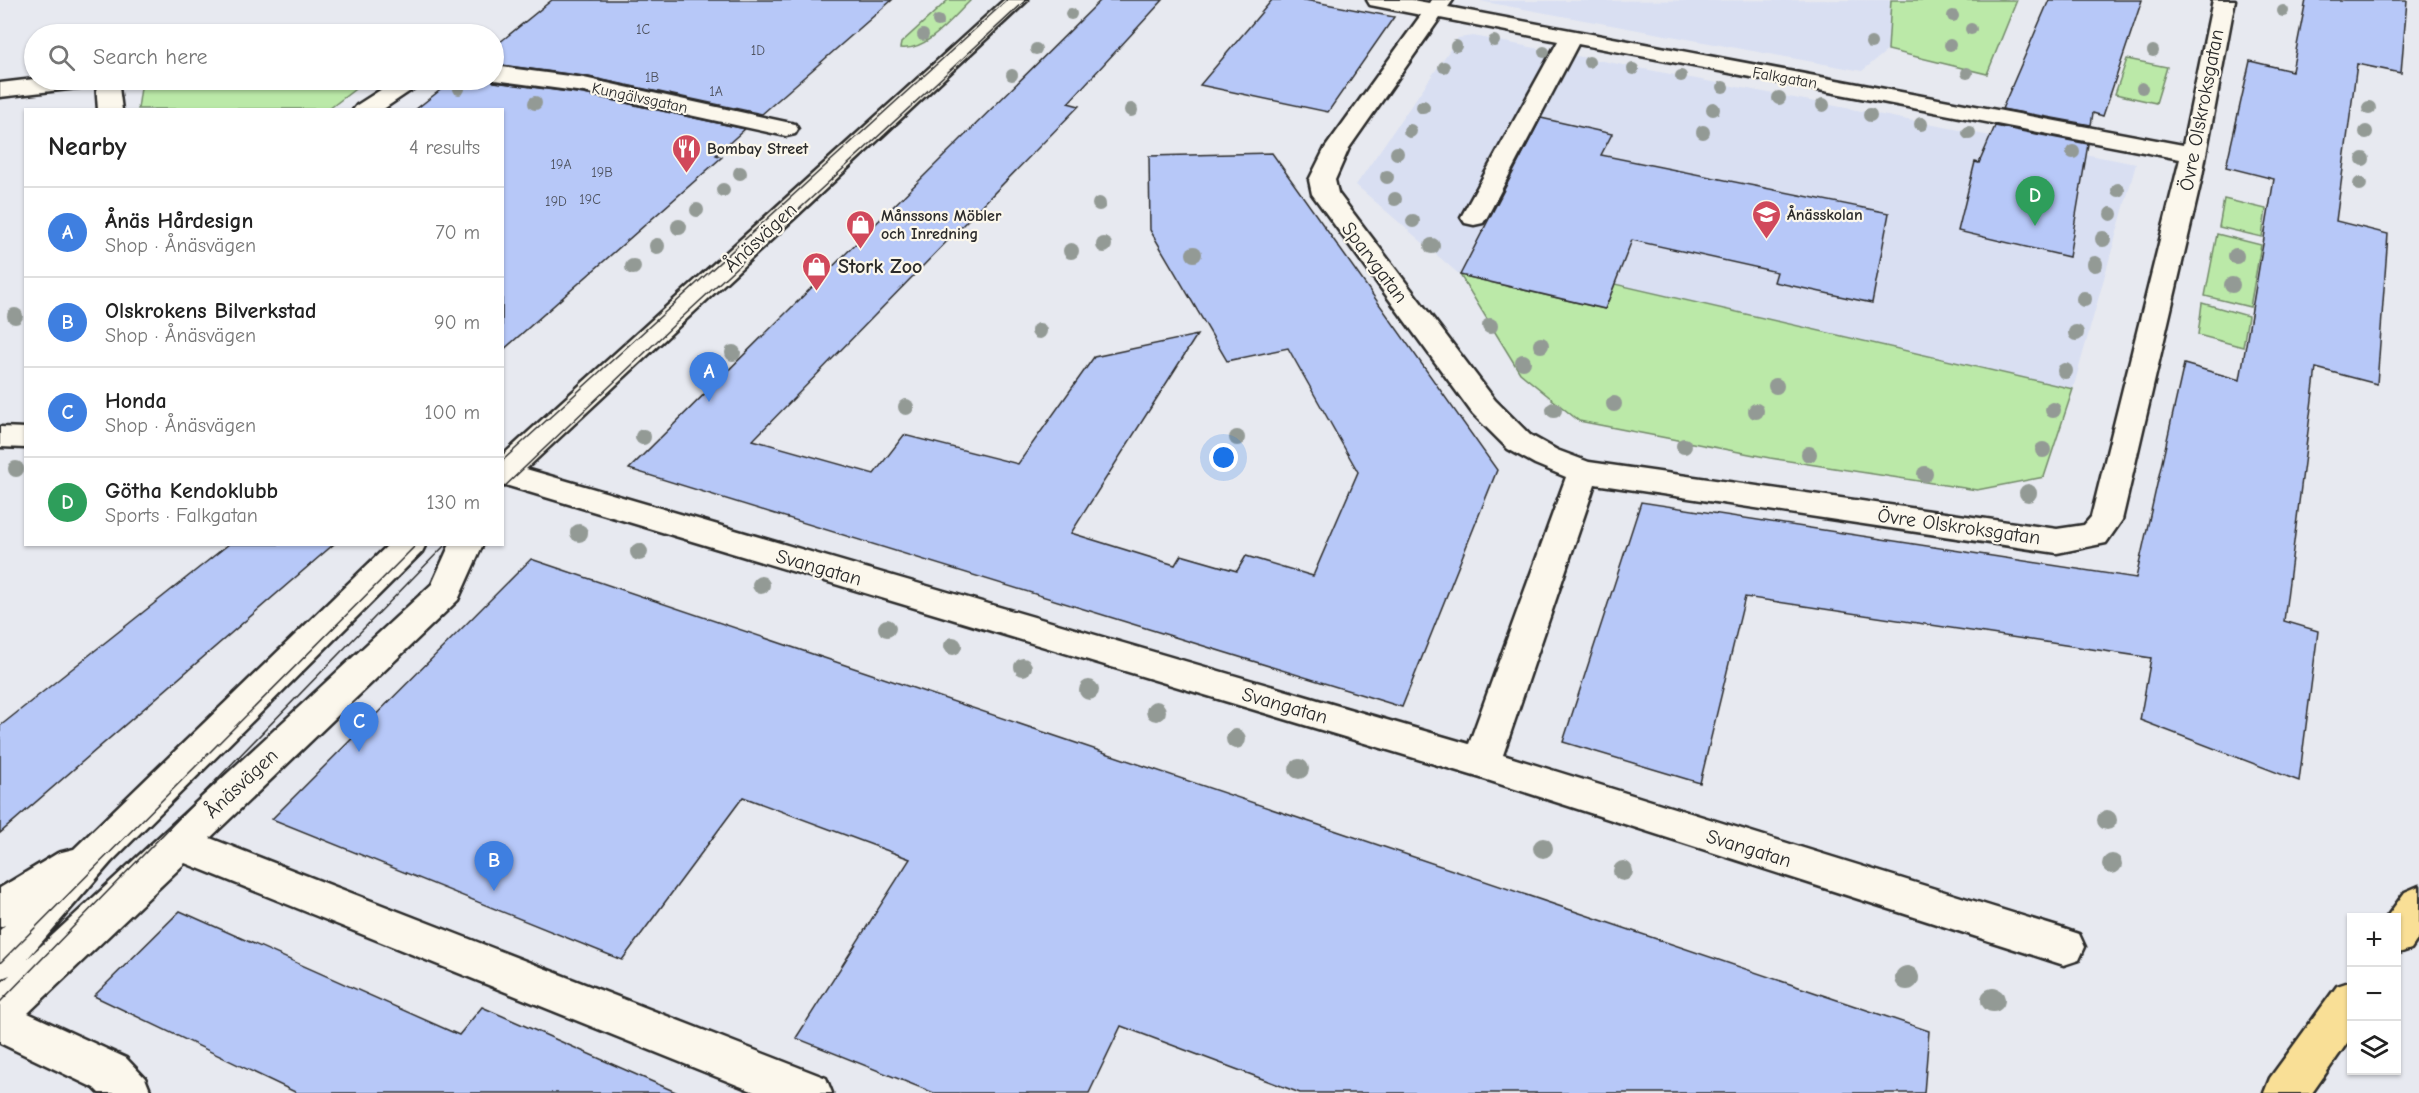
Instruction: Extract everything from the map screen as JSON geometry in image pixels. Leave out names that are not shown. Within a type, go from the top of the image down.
[{"type":"highway","points":[[2401,930],[2419,904]]},
{"type":"highway","points":[[2286,1093],[2347,1007]]},
{"type":"street","name":"Ånäsvägen","points":[[504,473],[1017,0]]},
{"type":"street","name":"Falkgatan","points":[[1378,0],[1438,5],[1571,37],[2193,154]]},
{"type":"street","name":"Övre Olskroksgatan","points":[[1584,472],[2057,541],[2094,535],[2106,520],[2193,154],[2223,0]]},
{"type":"street","name":"Sparvgatan","points":[[1438,5],[1337,148],[1322,180],[1325,195],[1484,407],[1519,442],[1546,457],[1584,472]]},
{"type":"street","points":[[1474,217],[1571,37]]},
{"type":"street","name":"Kungälvsgatan","points":[[504,74],[584,85],[786,129]]},
{"type":"street","points":[[0,90],[24,87]]},
{"type":"street","points":[[108,90],[110,108]]},
{"type":"street","points":[[368,108],[396,90]]},
{"type":"street","points":[[0,437],[24,438]]},
{"type":"street","points":[[1481,763],[1584,472]]},
{"type":"street","name":"Svangatan","points":[[504,474],[1481,763],[2064,947]]},
{"type":"street","points":[[0,960],[97,850],[408,546]]},
{"type":"street","name":"Ånäsvägen","points":[[0,1012],[446,591],[466,546]]},
{"type":"street","points":[[178,843],[810,1093]]},
{"type":"street","points":[[0,909],[97,850]]},
{"type":"street","points":[[0,1023],[35,1036],[110,1073],[129,1093]]},
{"type":"shaded area","points":[[1891,0],[1888,50],[1862,71],[1480,1]]},
{"type":"shaded area","name":"Ånässkolan","points":[[1473,36],[2136,164],[2073,389],[1615,284],[1605,309],[1460,275],[1356,185],[1458,38]]},
{"type":"green space","points":[[948,0],[971,0],[930,39],[910,48],[900,48],[901,43]]},
{"type":"green space","points":[[1891,0],[2017,0],[1987,74],[1888,50]]},
{"type":"green space","points":[[2127,59],[2167,67],[2156,103],[2115,94]]},
{"type":"green space","points":[[141,90],[354,90],[330,108],[138,108]]},
{"type":"green space","points":[[2224,199],[2266,209],[2262,237],[2219,227]]},
{"type":"green space","points":[[2217,234],[2261,245],[2250,307],[2205,296]]},
{"type":"green space","points":[[1460,275],[1605,309],[1615,284],[2073,389],[2044,477],[1977,490],[1770,458],[1579,421],[1520,373]]},
{"type":"green space","points":[[2202,303],[2248,316],[2243,347],[2198,335]]},
{"type":"building","points":[[552,0],[892,0],[762,114],[584,76],[504,65],[504,39]]},
{"type":"building","points":[[1101,0],[1163,0],[1068,103],[1079,106],[753,440],[874,474],[904,435],[1018,464],[1094,357],[1197,335],[1071,533],[1175,565],[1181,555],[1237,571],[1246,556],[1313,576],[1358,472],[1288,348],[1227,361],[1150,230],[1149,156],[1272,153],[1497,470],[1402,707],[629,469]]},
{"type":"building","points":[[1272,0],[1305,0],[1394,17],[1328,112],[1200,85]]},
{"type":"building","points":[[2049,0],[2142,0],[2103,116],[2093,113],[2091,125],[2002,109]]},
{"type":"building","points":[[2306,0],[2407,0],[2401,73],[2357,64],[2336,221],[2388,234],[2377,384],[2316,368],[2284,621],[2318,631],[2299,781],[2140,720],[2151,658],[1745,597],[1700,783],[1563,742],[1641,502],[2136,578],[2184,364],[2240,380],[2274,179],[2226,167],[2250,61],[2292,71]]},
{"type":"building","points":[[504,83],[584,94],[745,129],[716,155],[722,157],[504,349],[504,108],[418,108],[440,90],[504,90]]},
{"type":"building","points":[[1541,118],[1612,134],[1601,155],[1889,213],[1872,303],[1774,282],[1777,272],[1632,240],[1605,309],[1460,275]]},
{"type":"building","points":[[1995,126],[2088,144],[2069,257],[1958,231],[1975,162],[1979,163]]},
{"type":"building","points":[[226,546],[332,546],[0,833],[0,726]]},
{"type":"building","points":[[531,559],[1929,1031],[1924,1093],[1300,1093],[1121,1026],[1089,1093],[934,1093],[796,1038],[910,859],[743,797],[622,960],[272,819]]},
{"type":"building","points":[[180,911],[459,1035],[482,1007],[678,1093],[297,1093],[94,996]]},
{"type":"tram line","points":[[504,459],[1007,0]]},
{"type":"tram line","points":[[504,487],[676,323],[1026,0]]},
{"type":"tram line","points":[[0,963],[415,546]]},
{"type":"tram line","points":[[0,1002],[444,546]]},
{"type":"place","name":"Bombay Street","points":[[686,174]]},
{"type":"place","name":"Götha Kendoklubb","points":[[2035,226]]},
{"type":"place","name":"Ånässkolan","points":[[1766,240]]},
{"type":"place","name":"Månssons Möbler och Inredning","points":[[860,250]]},
{"type":"place","name":"Stork Zoo","points":[[817,292]]},
{"type":"place","name":"Ånäs Hårdesign","points":[[709,402]]},
{"type":"place","name":"Honda","points":[[359,752]]},
{"type":"place","name":"Olskrokens Bilverkstad","points":[[494,891]]}]
